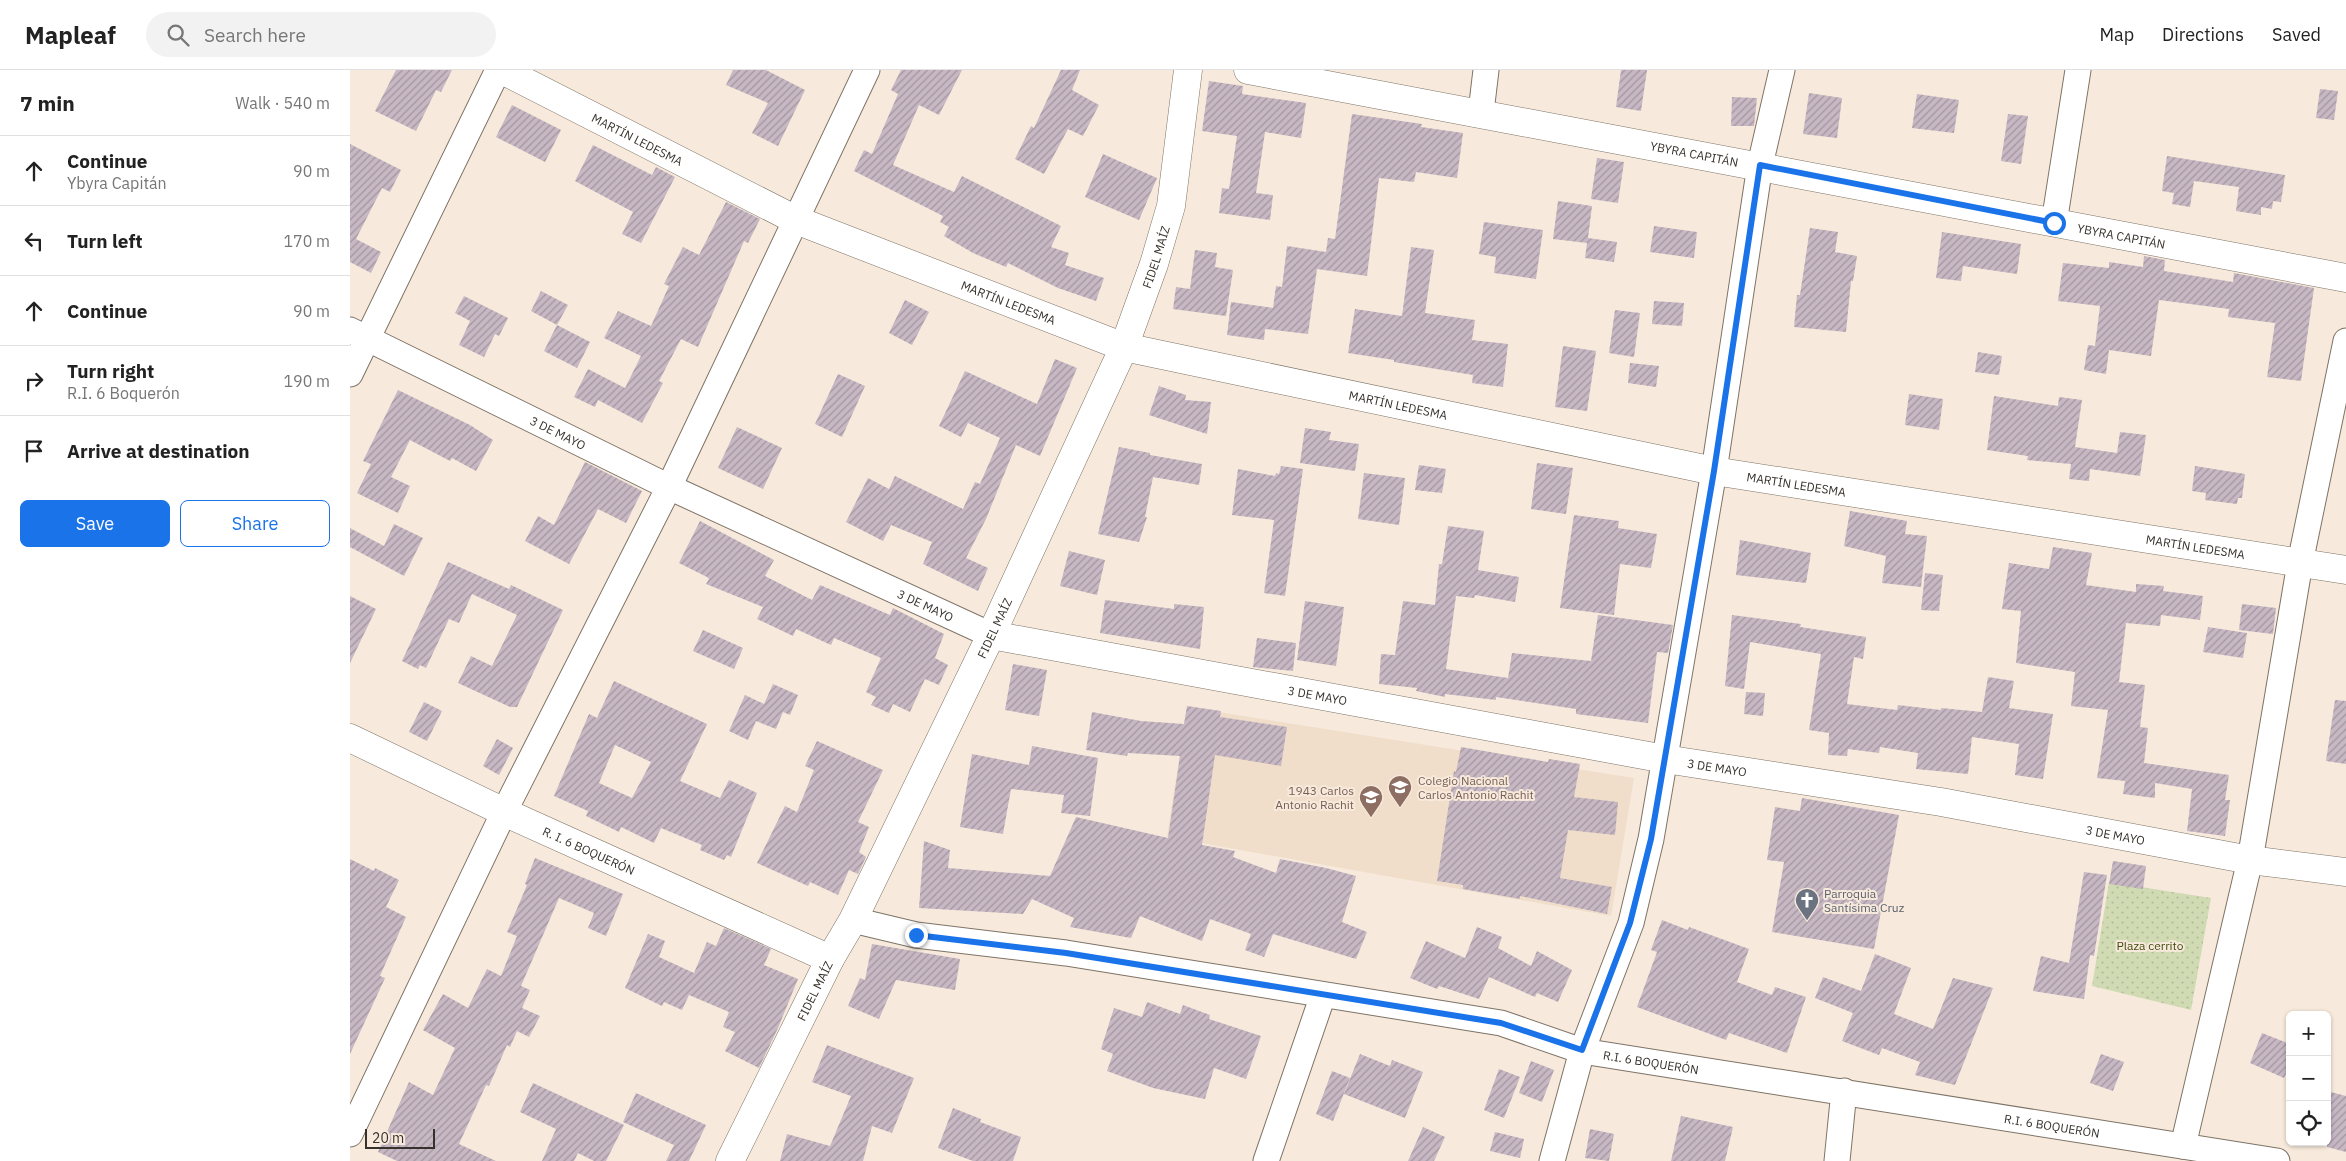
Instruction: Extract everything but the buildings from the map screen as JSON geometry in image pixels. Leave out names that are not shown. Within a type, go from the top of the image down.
[{"type":"street","points":[[350,374],[359,335],[498,70]]},
{"type":"street","name":"MARTÍN LEDESMA","points":[[502,70],[796,220],[1124,347],[1714,471],[2346,570]]},
{"type":"street","points":[[350,1134],[504,812],[669,487],[867,70]]},
{"type":"street","name":"FIDEL MAÍZ","points":[[730,1161],[830,959],[853,920],[991,635],[1124,347],[1154,264],[1171,206],[1188,70]]},
{"type":"street","name":"YBYRA CAPITÁN","points":[[1248,70],[1481,112],[2346,278]]},
{"type":"street","points":[[1481,112],[1486,70]]},
{"type":"street","points":[[1552,1161],[1582,1050],[1630,923],[1651,839],[1714,471],[1760,165],[1782,70]]},
{"type":"street","points":[[2054,223],[2078,70]]},
{"type":"street","name":"3 DE MAYO","points":[[359,335],[669,487],[991,635],[1664,759],[1941,802],[2250,860],[2346,872]]},
{"type":"street","points":[[2183,1146],[2250,860],[2300,564],[2346,341]]},
{"type":"street","name":"R. I. 6 BOQUERÓN","points":[[350,738],[504,812],[830,959]]},
{"type":"street","name":"R.I. 6 BOQUERÓN","points":[[853,920],[916,935],[1066,953],[1501,1023],[1582,1050],[2277,1161]]},
{"type":"street","points":[[1266,1161],[1323,995]]},
{"type":"street","points":[[1837,1161],[1844,1091]]},
{"type":"shaded area","name":"Colegio Nacional Carlos Antonio Rachit","points":[[1187,707],[1634,778],[1611,916],[1167,837]]},
{"type":"green space","name":"Plaza cerrito","points":[[2109,882],[2211,898],[2191,1010],[2092,986]]},
{"type":"place","name":"Colegio Nacional Carlos Antonio Rachit","points":[[1400,808]]},
{"type":"place","name":"1943 Carlos Antonio Rachit","points":[[1371,818]]},
{"type":"place","name":"Parroquia Santísima Cruz","points":[[1807,921]]},
{"type":"route","points":[[916,935],[1066,953],[1501,1023],[1582,1050],[1630,923],[1651,839],[1714,471],[1760,165],[2054,223]]}]
